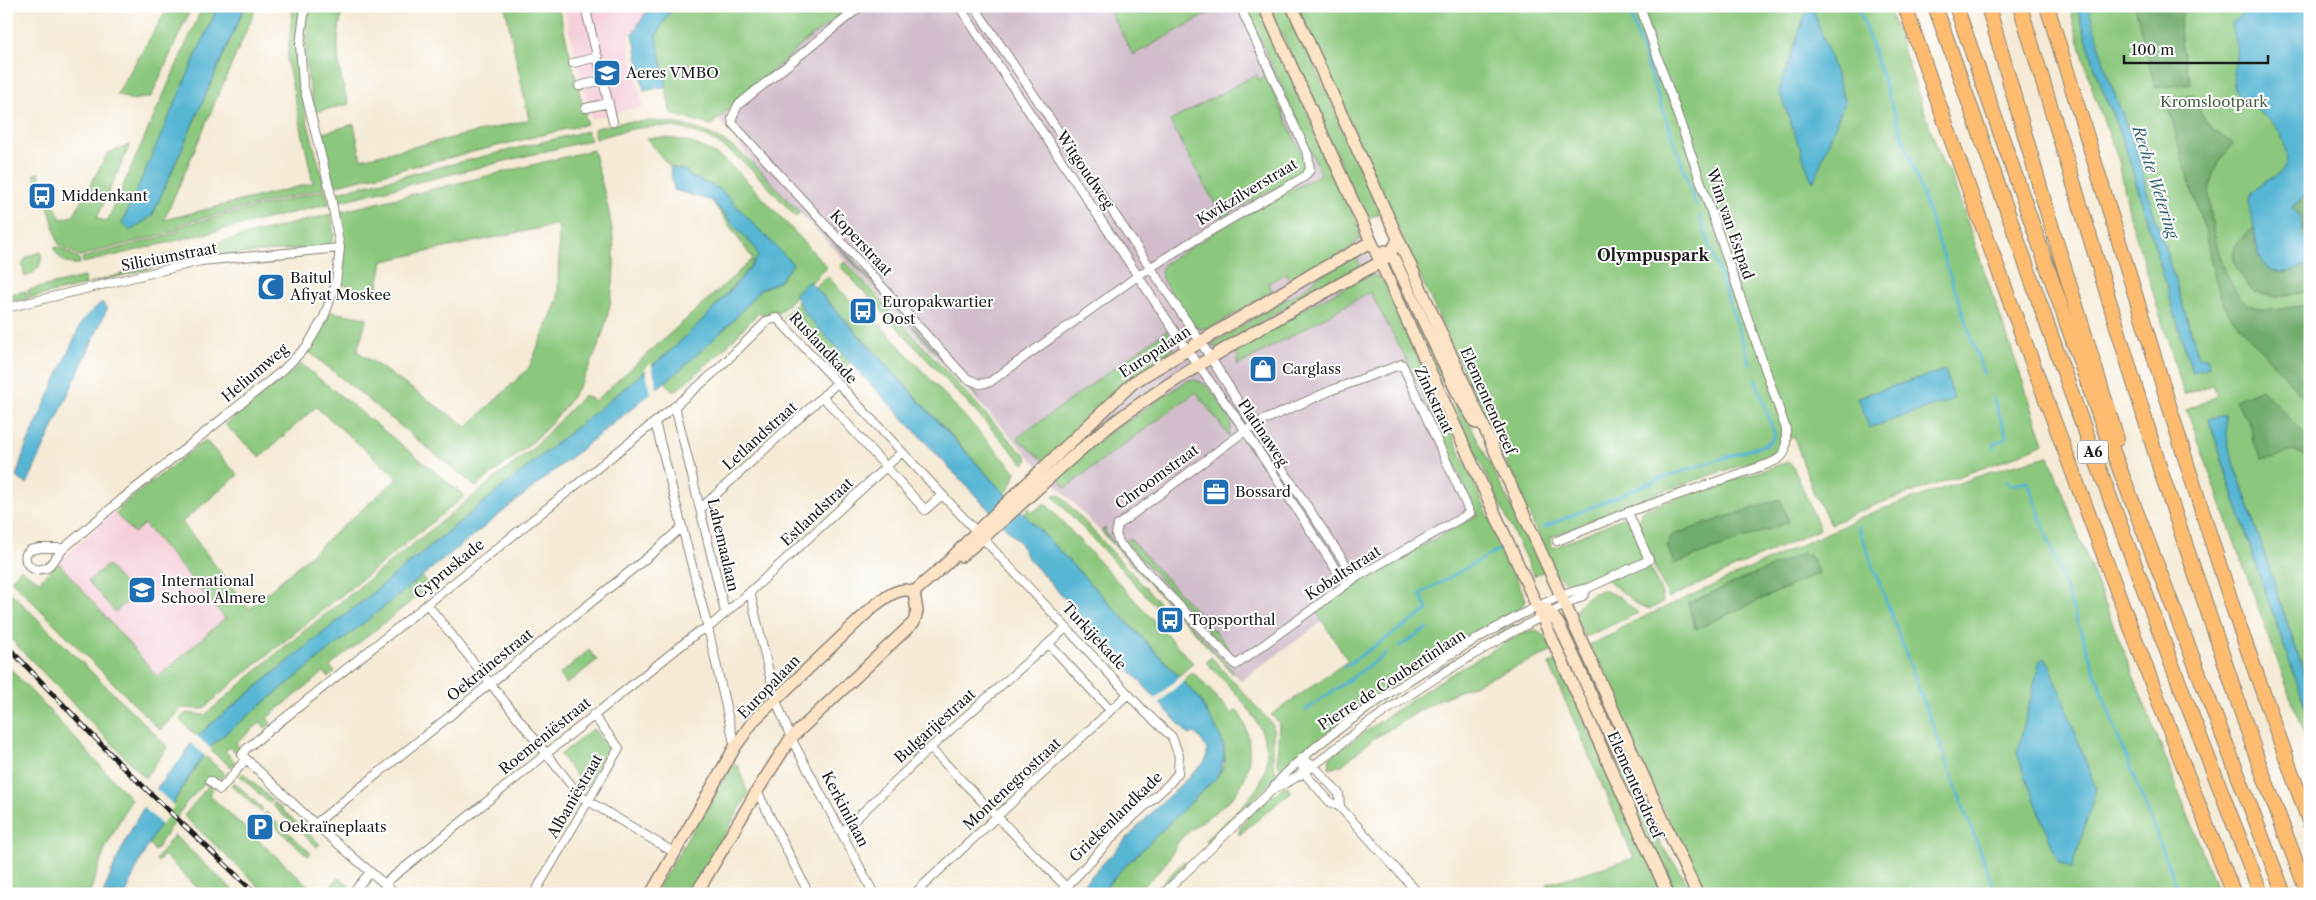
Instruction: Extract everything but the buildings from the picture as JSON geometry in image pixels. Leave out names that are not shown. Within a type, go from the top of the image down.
[{"type":"highway","name":"A6","points":[[1905,6],[1977,212],[2081,494],[2186,773],[2234,894]]},
{"type":"highway","name":"A6","points":[[1935,6],[2077,409],[2171,662],[2261,894]]},
{"type":"highway","name":"A6","points":[[1956,6],[2039,247],[2142,525],[2284,894]]},
{"type":"highway","name":"A6","points":[[1988,6],[2048,215],[2142,525]]},
{"type":"highway","points":[[2020,6],[2161,472],[2257,758],[2308,894]]},
{"type":"highway","points":[[2049,10],[2190,473],[2236,617],[2310,824]]},
{"type":"main road","name":"Elementendreef","points":[[1264,6],[1544,612],[1563,646],[1575,658],[1629,770],[1657,807]]},
{"type":"main road","name":"Elementendreef","points":[[1292,6],[1697,894]]},
{"type":"main road","name":"Europalaan","points":[[651,894],[735,747],[754,720],[887,596],[904,590],[914,592],[1020,499],[1108,427],[1211,357],[1381,262],[1390,254],[1398,240]]},
{"type":"main road","points":[[1372,242],[1390,254],[1470,417],[1486,434]]},
{"type":"main road","name":"Europalaan","points":[[1020,499],[1124,391],[1200,341],[1372,242]]},
{"type":"main road","points":[[696,894],[756,791],[791,738],[914,622],[917,611],[914,592]]},
{"type":"main road","name":"Elementendreef","points":[[1563,646],[1564,663],[1668,894]]},
{"type":"street","name":"Heliumweg","points":[[64,548],[30,550],[26,557],[27,563],[32,568],[43,570],[64,548],[296,358],[319,328],[330,305],[338,274],[340,248],[330,191],[303,83],[300,45],[305,6]]},
{"type":"street","points":[[585,6],[613,122]]},
{"type":"street","name":"Koperstraat","points":[[861,6],[830,29],[738,105],[732,118],[733,124],[966,378],[975,384],[990,382],[1150,269]]},
{"type":"street","name":"Witgoudweg","points":[[959,6],[1187,350]]},
{"type":"street","name":"Witgoudweg","points":[[974,6],[1200,341]]},
{"type":"street","name":"Kwikzilverstraat","points":[[1150,269],[1186,245],[1304,178],[1310,170],[1308,155],[1240,6]]},
{"type":"street","name":"Wim van Estpad","points":[[1628,512],[1780,460],[1786,451],[1786,429],[1640,6]]},
{"type":"street","points":[[573,63],[598,57]]},
{"type":"street","points":[[579,86],[603,80]]},
{"type":"street","points":[[586,108],[609,103]]},
{"type":"street","name":"Siliciumstraat","points":[[6,308],[201,261],[340,248]]},
{"type":"street","name":"Ruslandkade","points":[[675,406],[717,370],[772,318],[777,318],[980,534]]},
{"type":"street","name":"Platinaweg","points":[[1200,341],[1253,425],[1355,578]]},
{"type":"street","name":"Platinaweg","points":[[1187,350],[1245,430],[1346,585]]},
{"type":"street","name":"Zinkstraat","points":[[1253,425],[1332,390],[1402,364],[1470,513]]},
{"type":"street","name":"Letlandstraat","points":[[700,509],[837,383]]},
{"type":"street","points":[[823,397],[925,510],[942,495]]},
{"type":"street","name":"Cypruskade","points":[[244,757],[246,749],[675,406]]},
{"type":"street","name":"Lahemaalaan","points":[[675,406],[725,612],[750,592],[776,698],[791,738]]},
{"type":"street","points":[[655,422],[708,628],[735,747]]},
{"type":"street","points":[[1245,430],[1253,425]]},
{"type":"street","name":"Chroomstraat","points":[[1236,665],[1120,544],[1116,535],[1118,524],[1125,517],[1245,430]]},
{"type":"street","name":"Estlandstraat","points":[[750,592],[902,452]]},
{"type":"street","points":[[1544,612],[1563,601],[1583,596],[1588,588],[1649,560],[1628,512],[1557,541]]},
{"type":"street","name":"Kobaltstraat","points":[[1236,665],[1355,578],[1470,513]]},
{"type":"street","name":"Oekraïnestraat","points":[[315,824],[489,682],[654,552],[682,527]]},
{"type":"street","name":"Turkijekade","points":[[980,534],[1128,694],[1172,737],[1179,756]]},
{"type":"street","points":[[1544,612],[1563,601]]},
{"type":"street","points":[[426,604],[580,796],[675,853]]},
{"type":"street","name":"Roemeniëstraat","points":[[384,884],[592,715],[698,632],[708,628],[725,612]]},
{"type":"street","name":"Pierre de Coubertinlaan","points":[[1272,790],[1278,780],[1301,759],[1364,711],[1421,673],[1544,612]]},
{"type":"street","name":"Pierre de Coubertinlaan","points":[[1163,894],[1272,790],[1303,772],[1408,696],[1544,612]]},
{"type":"street","name":"Bulgarijestraat","points":[[842,832],[930,748],[1066,628]]},
{"type":"street","points":[[1049,644],[1110,710]]},
{"type":"street","name":"Montenegrostraat","points":[[914,894],[1128,694]]},
{"type":"street","name":"Albaniëstraat","points":[[534,894],[619,748],[592,715]]},
{"type":"street","name":"Kerkinilaan","points":[[791,738],[874,894]]},
{"type":"street","points":[[930,748],[1065,886]]},
{"type":"street","name":"Griekenlandkade","points":[[1060,894],[1065,886],[1123,826],[1176,778],[1180,765],[1179,756]]},
{"type":"street","points":[[210,781],[220,790],[244,757],[315,824],[396,894]]},
{"type":"street","points":[[1301,759],[1313,765],[1339,794],[1340,807]]},
{"type":"street","points":[[1301,759],[1303,772],[1330,802],[1340,807],[1419,894]]},
{"type":"street","points":[[756,791],[809,894]]},
{"type":"street","points":[[352,894],[370,872]]},
{"type":"shaded area","name":"Aeres VMBO","points":[[563,6],[650,6],[627,39],[643,106],[591,119]]},
{"type":"shaded area","points":[[840,6],[1254,6],[1285,69],[1491,523],[1359,595],[1241,681],[756,166],[717,117]]},
{"type":"shaded area","name":"International School Almere","points":[[125,503],[225,618],[158,677],[58,562]]},
{"type":"green space","points":[[169,6],[192,6],[151,97],[131,100],[117,94]]},
{"type":"green space","points":[[203,6],[218,6],[184,85],[152,216],[245,6],[257,6],[164,220],[313,183],[287,61],[293,6],[300,6],[296,52],[302,98],[325,188],[179,224],[176,231],[80,256],[59,245],[44,191],[39,192],[34,174],[39,173],[42,186],[45,186],[61,219],[73,216],[108,153],[130,145],[97,218],[107,222]]},
{"type":"green space","points":[[309,6],[344,6],[339,31],[338,55],[342,80],[349,104],[315,112],[309,85],[305,46]]},
{"type":"green space","points":[[505,6],[558,6],[587,124],[333,186],[320,134],[354,124],[361,159],[529,120]]},
{"type":"green space","points":[[673,6],[852,6],[807,40],[711,125],[671,114],[656,36]]},
{"type":"green space","points":[[1107,6],[1222,6],[1133,55]]},
{"type":"green space","points":[[1245,6],[1259,6],[1360,230],[1360,238],[1351,248],[1291,281],[1286,273],[1268,283],[1272,291],[1215,326],[1201,329],[1191,323],[1162,279],[1161,271],[1164,264],[1227,225],[1321,174]]},
{"type":"green space","points":[[1269,6],[1287,6],[1381,213],[1366,219]]},
{"type":"green space","points":[[1297,6],[1888,6],[1942,162],[1950,172],[2044,443],[2009,459],[1869,507],[1831,524],[1814,494],[1794,437],[1781,442],[1777,452],[1771,455],[1658,493],[1549,538],[1553,548],[1626,516],[1662,594],[1663,602],[1650,609],[1638,605],[1604,577],[1580,585],[1578,582],[1567,583],[1557,576]]},
{"type":"green space","name":"Kromslootpark","points":[[2069,6],[2077,6],[2098,78],[2126,149],[2192,372],[2204,358],[2199,357],[2163,243],[2081,6],[2310,6],[2310,691],[2228,444],[2223,415],[2209,420],[2259,574],[2310,720],[2310,751],[2187,410],[2217,396],[2213,385],[2184,394],[2130,217],[2119,161],[2094,95]]},
{"type":"green space","points":[[2135,6],[2186,6],[2182,15],[2181,34],[2191,83],[2155,88]]},
{"type":"green space","points":[[1257,74],[1259,80],[1266,76],[1303,157],[1304,169],[1297,176],[1222,217],[1170,121]]},
{"type":"green space","points":[[2194,95],[2204,119],[2212,129],[2233,143],[2213,174],[2209,198],[2218,251],[2232,285],[2240,298],[2258,308],[2272,310],[2310,305],[2310,405],[2228,313],[2222,300],[2212,267],[2205,231],[2183,162],[2167,99]]},
{"type":"green space","points":[[653,121],[679,124],[701,130],[720,139],[752,163],[800,213],[796,217],[749,167],[732,153],[694,132],[672,127],[648,127],[595,139],[594,131],[596,128],[624,122]]},
{"type":"green space","points":[[587,131],[591,140],[337,202],[336,196],[338,192]]},
{"type":"green space","points":[[646,138],[668,138],[687,142],[718,156],[745,180],[827,267],[811,283],[810,281],[779,313],[771,311],[764,316],[759,312],[719,354],[674,392],[665,381],[730,324],[760,290],[779,281],[792,264],[720,189],[689,176],[687,171],[670,167]]},
{"type":"green space","points":[[593,150],[610,216],[614,265],[607,317],[599,343],[576,391],[561,412],[543,432],[476,487],[308,351],[331,312],[367,318],[357,351],[467,427],[529,368],[558,299],[559,224],[383,261],[376,297],[340,283],[344,251],[340,212]]},
{"type":"green space","points":[[326,190],[329,204],[83,263],[82,258],[177,233],[180,226]]},
{"type":"green space","points":[[2310,192],[2310,243],[2302,235],[2303,226],[2292,207]]},
{"type":"green space","points":[[712,201],[755,248],[758,257],[709,314],[669,352],[197,737],[181,721],[181,718],[186,713],[205,715],[283,648],[532,449],[584,395],[595,401],[753,259]]},
{"type":"green space","points":[[806,212],[979,397],[978,398]]},
{"type":"green space","points":[[331,214],[334,236],[331,243],[322,247],[193,258],[88,284],[141,268],[140,262]]},
{"type":"green space","points":[[2254,228],[2256,245],[2284,273],[2310,264],[2310,291],[2277,297],[2255,293],[2237,268],[2234,254],[2235,247],[2239,241]]},
{"type":"green space","points":[[58,247],[79,258],[80,264],[68,263],[61,259],[54,248]]},
{"type":"green space","points":[[41,252],[38,268],[25,277],[23,263],[27,257]]},
{"type":"green space","points":[[1356,255],[1361,267],[1277,312],[1221,346],[1210,348],[1218,340],[1302,290],[1322,274]]},
{"type":"green space","points":[[845,262],[1019,450],[1026,455],[1028,461],[1024,464],[840,266]]},
{"type":"green space","points":[[827,276],[866,318],[871,315],[1016,472],[1011,486],[1005,494],[815,287]]},
{"type":"green space","points":[[1367,276],[1376,276],[1383,280],[1526,600],[1518,611],[1425,664],[1365,704],[1336,725],[1282,772],[1277,761],[1279,723],[1271,715],[1348,661],[1316,611],[1369,576],[1478,515],[1405,357],[1370,292],[1237,366],[1238,356],[1234,349],[1274,325]]},
{"type":"green space","points":[[84,277],[86,285],[30,298],[28,290]]},
{"type":"green space","points":[[1402,281],[1467,418],[1544,571],[1534,576],[1396,284]]},
{"type":"green space","points":[[26,291],[28,299],[6,303],[6,295]]},
{"type":"green space","points":[[799,301],[805,314],[852,361],[842,371],[790,315],[785,320],[783,317]]},
{"type":"green space","points":[[1167,330],[1174,342],[1170,354],[1046,463],[1017,438]]},
{"type":"green space","points":[[301,364],[465,496],[235,681],[203,709],[182,708],[160,730],[11,580],[20,569],[39,581],[58,562],[158,677],[225,618],[144,524],[134,533],[115,513],[125,503],[205,440],[238,475],[182,522],[249,609],[398,478],[316,407],[260,457],[225,425]]},
{"type":"green space","points":[[1188,380],[1202,383],[1214,394],[1231,422],[1229,436],[1196,392],[1065,488],[1057,474],[1078,455]]},
{"type":"green space","points":[[2262,389],[2310,440],[2310,460],[2297,452],[2262,459],[2253,443],[2251,426],[2235,400]]},
{"type":"green space","points":[[2049,456],[2219,894],[1702,894],[1589,645],[1619,631],[1619,629],[1631,623],[1871,513],[2009,466]],"holes":[[[1819,572],[1696,629],[1688,603]]]},
{"type":"green space","points":[[1788,462],[1793,466],[1820,529],[1669,598],[1638,532],[1637,525],[1642,510]]},
{"type":"green space","points":[[1055,494],[1060,495],[1165,609],[1161,612],[1053,496]]},
{"type":"green space","points":[[1780,499],[1789,522],[1674,564],[1667,545],[1672,535]]},
{"type":"green space","points":[[1045,503],[1193,663],[1179,676],[1023,513],[1029,508],[1033,512]]},
{"type":"green space","points":[[1105,528],[1105,533],[1233,671],[1233,674],[1101,531]]},
{"type":"green space","points":[[1129,538],[1229,647],[1226,650],[1127,543],[1126,541]]},
{"type":"green space","points":[[1803,553],[1810,556],[1819,573],[1696,629],[1688,603]]},
{"type":"green space","points":[[107,565],[134,596],[115,612],[88,581]]},
{"type":"green space","points":[[422,576],[429,587],[330,666],[335,672],[328,677],[324,672],[267,718],[271,724],[265,728],[261,722],[236,743],[240,749],[235,752],[230,747],[225,751],[235,762],[231,767],[209,749],[215,742]]},
{"type":"green space","points":[[7,589],[166,745],[166,749],[145,778],[6,634]]},
{"type":"green space","points":[[1603,590],[1620,597],[1638,613],[1585,637],[1576,618],[1576,613],[1584,600],[1593,593]]},
{"type":"green space","points":[[1513,624],[1515,627],[1432,673]]},
{"type":"green space","points":[[1535,630],[1545,636],[1553,651],[1438,700],[1373,739],[1342,765],[1329,769],[1330,757],[1413,698],[1512,639]]},
{"type":"green space","points":[[589,650],[597,660],[567,684],[559,675]]},
{"type":"green space","points":[[1211,657],[1273,725],[1273,765],[1278,776],[1208,843],[1205,840],[1237,811],[1254,792],[1264,773],[1267,755],[1264,737],[1256,720],[1245,704],[1206,662]]},
{"type":"green space","points":[[1557,660],[1664,894],[1549,894],[1547,884],[1634,858],[1549,664]]},
{"type":"green space","points":[[1571,660],[1659,842],[1682,874],[1692,894],[1674,894],[1568,661]]},
{"type":"green space","points":[[6,664],[131,799],[106,847],[89,894],[6,894]]},
{"type":"green space","points":[[1193,672],[1232,714],[1236,710],[1244,722],[1249,746],[1248,765],[1244,780],[1237,792],[1227,802],[1180,840],[1166,863],[1137,894],[1100,894],[1120,871],[1217,777],[1225,764],[1224,747],[1199,698],[1183,681]]},
{"type":"green space","points":[[593,729],[609,748],[585,787],[560,755]]},
{"type":"green space","points":[[204,755],[225,774],[217,782],[211,777],[186,803],[155,851],[148,842]]},
{"type":"green space","points":[[734,765],[738,766],[748,794],[691,894],[654,894],[731,767]]},
{"type":"green space","points":[[243,773],[272,800],[269,803],[240,776]]},
{"type":"green space","points":[[234,782],[263,809],[261,812],[231,785]]},
{"type":"green space","points":[[209,785],[213,789],[209,795],[317,894],[267,894],[184,816]]},
{"type":"green space","points":[[1286,785],[1291,792],[1239,835],[1240,829],[1250,815]]},
{"type":"green space","points":[[274,802],[320,844],[317,847],[272,805]]},
{"type":"green space","points":[[266,812],[311,853],[308,856],[263,815]]},
{"type":"green space","points":[[174,835],[237,894],[204,894],[164,855],[158,862],[156,860]]},
{"type":"green space","points":[[1184,861],[1187,863],[1157,894],[1152,894]]},
{"type":"green space","points":[[339,877],[349,886],[343,894],[324,894]]},
{"type":"water","points":[[218,6],[245,6],[152,216],[130,231],[122,223]]},
{"type":"water","points":[[650,6],[673,6],[656,36],[667,86],[644,91],[633,33]]},
{"type":"water","points":[[2077,6],[2088,6],[2108,77],[2139,157],[2147,191],[2199,357],[2208,359],[2210,367],[2192,372],[2126,149],[2098,78]]},
{"type":"water","points":[[2247,6],[2310,6],[2310,192],[2292,207],[2301,218],[2302,235],[2310,243],[2310,264],[2281,273],[2265,265],[2259,254],[2249,207],[2251,195],[2255,189],[2281,172],[2287,158],[2281,136],[2271,121],[2244,101],[2235,89],[2236,49],[2232,23],[2242,15]]},
{"type":"water","points":[[1813,9],[1845,100],[1814,181],[1811,179],[1779,91],[1805,15]]},
{"type":"water","points":[[670,167],[687,171],[689,176],[720,189],[793,264],[779,281],[760,290],[730,324],[680,370],[215,742],[202,757],[160,825],[141,858],[126,894],[103,894],[126,840],[144,806],[180,761],[190,745],[206,728],[669,352],[716,306],[748,270],[758,257],[755,248],[712,201],[674,190]]},
{"type":"water","points":[[809,281],[972,459],[1199,698],[1220,736],[1224,755],[1217,777],[1120,871],[1100,894],[1074,894],[1154,810],[1204,763],[1207,754],[1206,746],[1195,733],[1189,735],[1026,556],[1020,543],[805,314],[794,294]]},
{"type":"water","points":[[102,302],[107,309],[27,484],[16,477],[24,451],[83,319]]},
{"type":"water","points":[[1945,370],[1954,399],[1869,428],[1858,397]]},
{"type":"water","points":[[2225,414],[2228,444],[2310,691],[2310,720],[2259,574],[2209,419]]},
{"type":"water","points":[[2045,658],[2050,665],[2096,789],[2072,869],[2058,861],[2017,754],[2040,660]]},
{"type":"pier","points":[[651,363],[658,390],[651,395],[645,368]]},
{"type":"pier","points":[[1180,676],[1184,680],[1158,704],[1154,700]]},
{"type":"pier","points":[[196,735],[212,750],[206,757],[189,741]]},
{"type":"pier","points":[[154,787],[174,806],[162,825],[142,806]]},
{"type":"waterway","points":[[1627,6],[1696,205]]},
{"type":"waterway","points":[[1858,6],[1984,375]]},
{"type":"waterway","points":[[1700,217],[1750,363]]},
{"type":"waterway","points":[[1544,527],[1659,479],[1767,444],[1775,436],[1755,378]]},
{"type":"waterway","points":[[1993,398],[2007,437],[1994,444],[1995,448]]},
{"type":"waterway","points":[[2006,481],[2010,485],[2028,482],[2115,729],[2180,894]]},
{"type":"waterway","points":[[1858,526],[1996,894]]},
{"type":"waterway","points":[[1344,667],[1428,610],[1420,594],[1500,549]]},
{"type":"waterway","points":[[1400,646],[1427,628]]},
{"type":"waterway","points":[[1306,710],[1387,653]]},
{"type":"railway","points":[[6,645],[123,767],[256,894]]},
{"type":"place","name":"Aeres VMBO","points":[[607,73]]},
{"type":"place","name":"Middenkant","points":[[42,196]]},
{"type":"place","name":"Baitul Afiyat Moskee","points":[[271,287]]},
{"type":"place","name":"Europakwartier Oost","points":[[863,311]]},
{"type":"place","name":"Carglass","points":[[1263,369]]},
{"type":"place","name":"Bossard","points":[[1216,492]]},
{"type":"place","name":"International School Almere","points":[[142,590]]},
{"type":"place","name":"Topsporthal","points":[[1170,620]]},
{"type":"place","name":"Oekraïneplaats","points":[[260,827]]},
{"type":"district","name":"Olympuspark","points":[[1653,255]]},
{"type":"water label","name":"Rechte Wetering","points":[[2156,182]]}]
